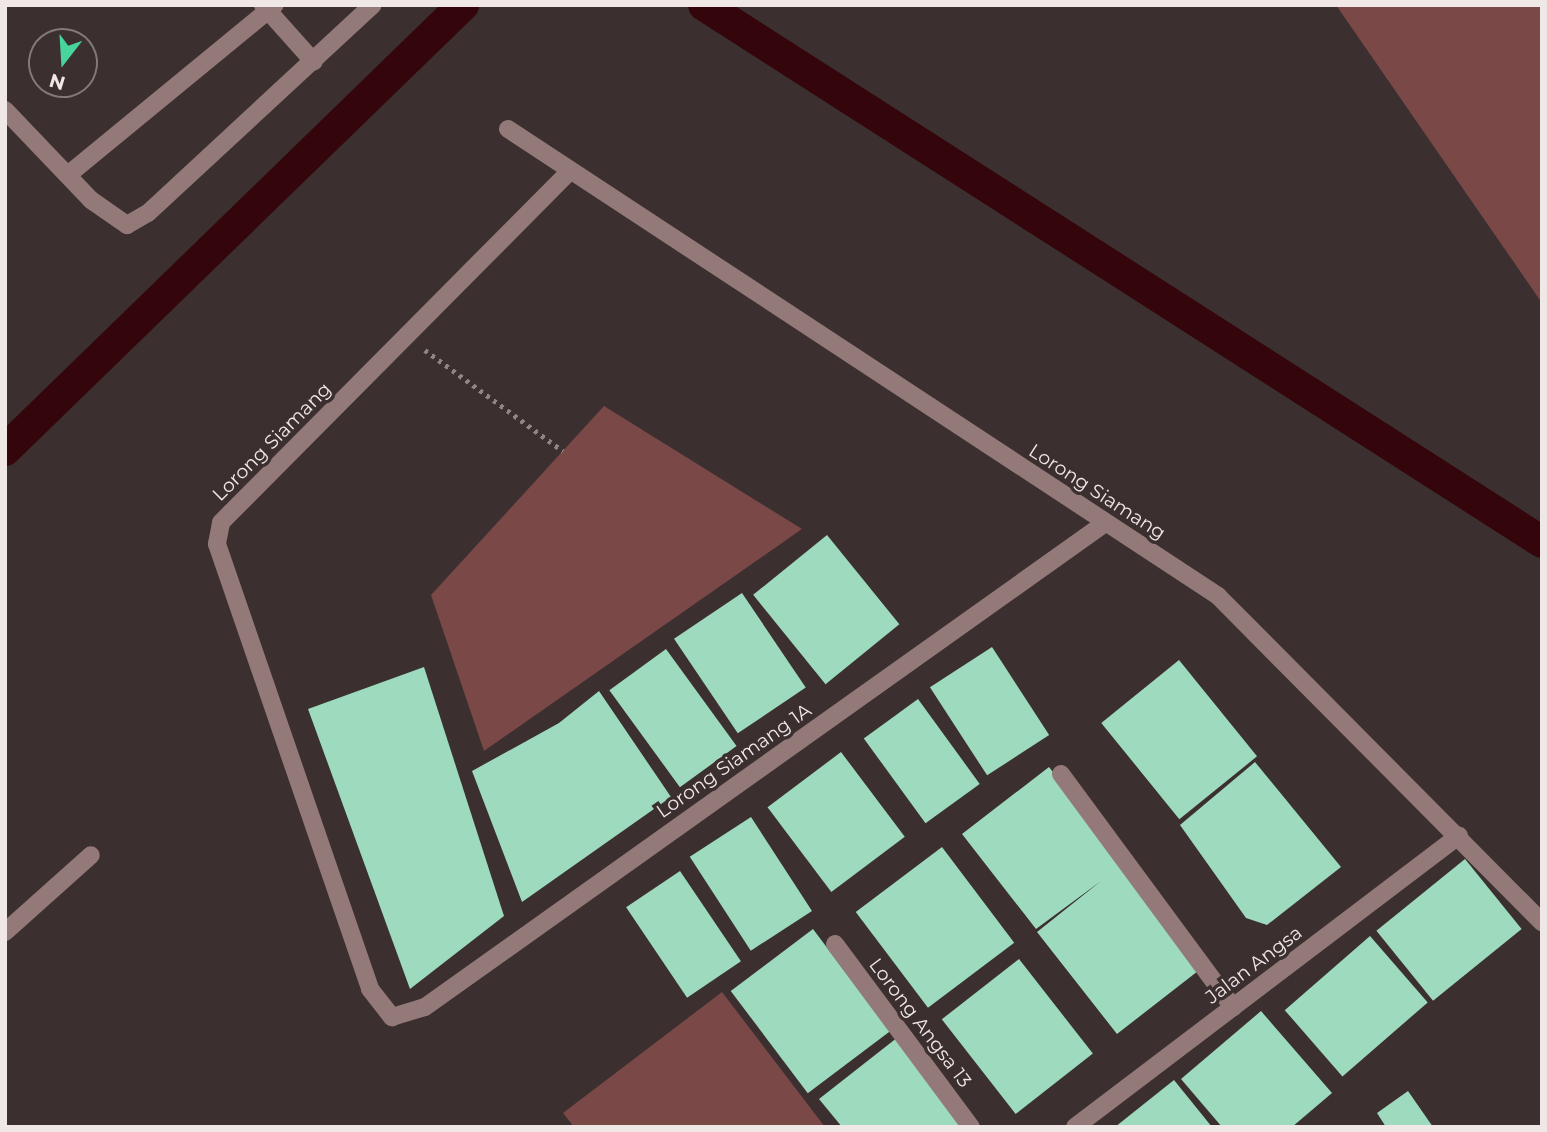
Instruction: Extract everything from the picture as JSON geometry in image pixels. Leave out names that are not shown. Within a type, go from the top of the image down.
[{"type":"street","points":[[5,110],[111,219],[127,225],[148,213],[373,5]]},
{"type":"street","points":[[69,174],[269,7],[314,62]]},
{"type":"street","name":"Lorong Siamang","points":[[508,129],[569,172],[1218,596],[1459,836],[1535,900],[1542,922]]},
{"type":"street","name":"Lorong Siamang","points":[[383,1010],[370,989],[217,544],[220,523],[408,337],[569,172]]},
{"type":"street","name":"Lorong Siamang 1A","points":[[383,1010],[392,1017],[425,1007],[1105,523]]},
{"type":"street","points":[[1061,774],[1233,1007]]},
{"type":"street","name":"Jalan Angsa","points":[[1075,1127],[1459,836]]},
{"type":"street","points":[[5,932],[91,855]]},
{"type":"street","name":"Lorong Angsa 13","points":[[835,944],[971,1127]]},
{"type":"path","points":[[408,337],[563,451]]},
{"type":"shaded area","points":[[1336,5],[1542,5],[1542,303]]},
{"type":"shaded area","points":[[604,406],[802,529],[484,751],[431,595]]},
{"type":"shaded area","points":[[722,992],[825,1127],[574,1127],[563,1113]]},
{"type":"building","points":[[827,535],[899,624],[826,684],[753,595]]},
{"type":"building","points":[[742,593],[806,688],[738,733],[674,639]]},
{"type":"building","points":[[992,647],[1049,735],[987,775],[930,687]]},
{"type":"building","points":[[666,649],[737,746],[680,787],[609,690]]},
{"type":"building","points":[[1179,660],[1257,756],[1179,819],[1101,723]]},
{"type":"building","points":[[424,667],[504,916],[410,989],[308,709]]},
{"type":"building","points":[[599,691],[671,797],[522,902],[472,771],[559,723]]},
{"type":"building","points":[[918,699],[980,784],[926,823],[864,738]]},
{"type":"building","points":[[841,752],[905,837],[831,892],[768,807]]},
{"type":"building","points":[[1255,762],[1341,867],[1267,925],[1246,918],[1180,825]]},
{"type":"building","points":[[1049,767],[1207,964],[1117,1034],[1037,932],[1101,881],[1036,929],[962,834]]},
{"type":"building","points":[[751,817],[812,911],[751,951],[690,857]]},
{"type":"building","points":[[942,847],[1014,943],[928,1008],[856,912]]},
{"type":"building","points":[[1465,859],[1522,929],[1433,1001],[1376,931]]},
{"type":"building","points":[[680,871],[741,961],[687,998],[626,907]]},
{"type":"building","points":[[813,929],[890,1031],[808,1093],[731,991]]},
{"type":"building","points":[[1370,936],[1428,1002],[1342,1077],[1285,1010]]},
{"type":"building","points":[[1019,959],[1093,1054],[1016,1114],[942,1019]]},
{"type":"building","points":[[1261,1011],[1332,1093],[1292,1127],[1222,1127],[1181,1079]]},
{"type":"building","points":[[898,1037],[968,1127],[842,1127],[819,1099]]},
{"type":"building","points":[[1174,1080],[1212,1127],[1115,1127]]},
{"type":"building","points":[[1408,1091],[1433,1127],[1386,1127],[1377,1113]]},
{"type":"waterway","points":[[5,450],[463,5]]},
{"type":"waterway","points":[[704,5],[1542,542]]}]
